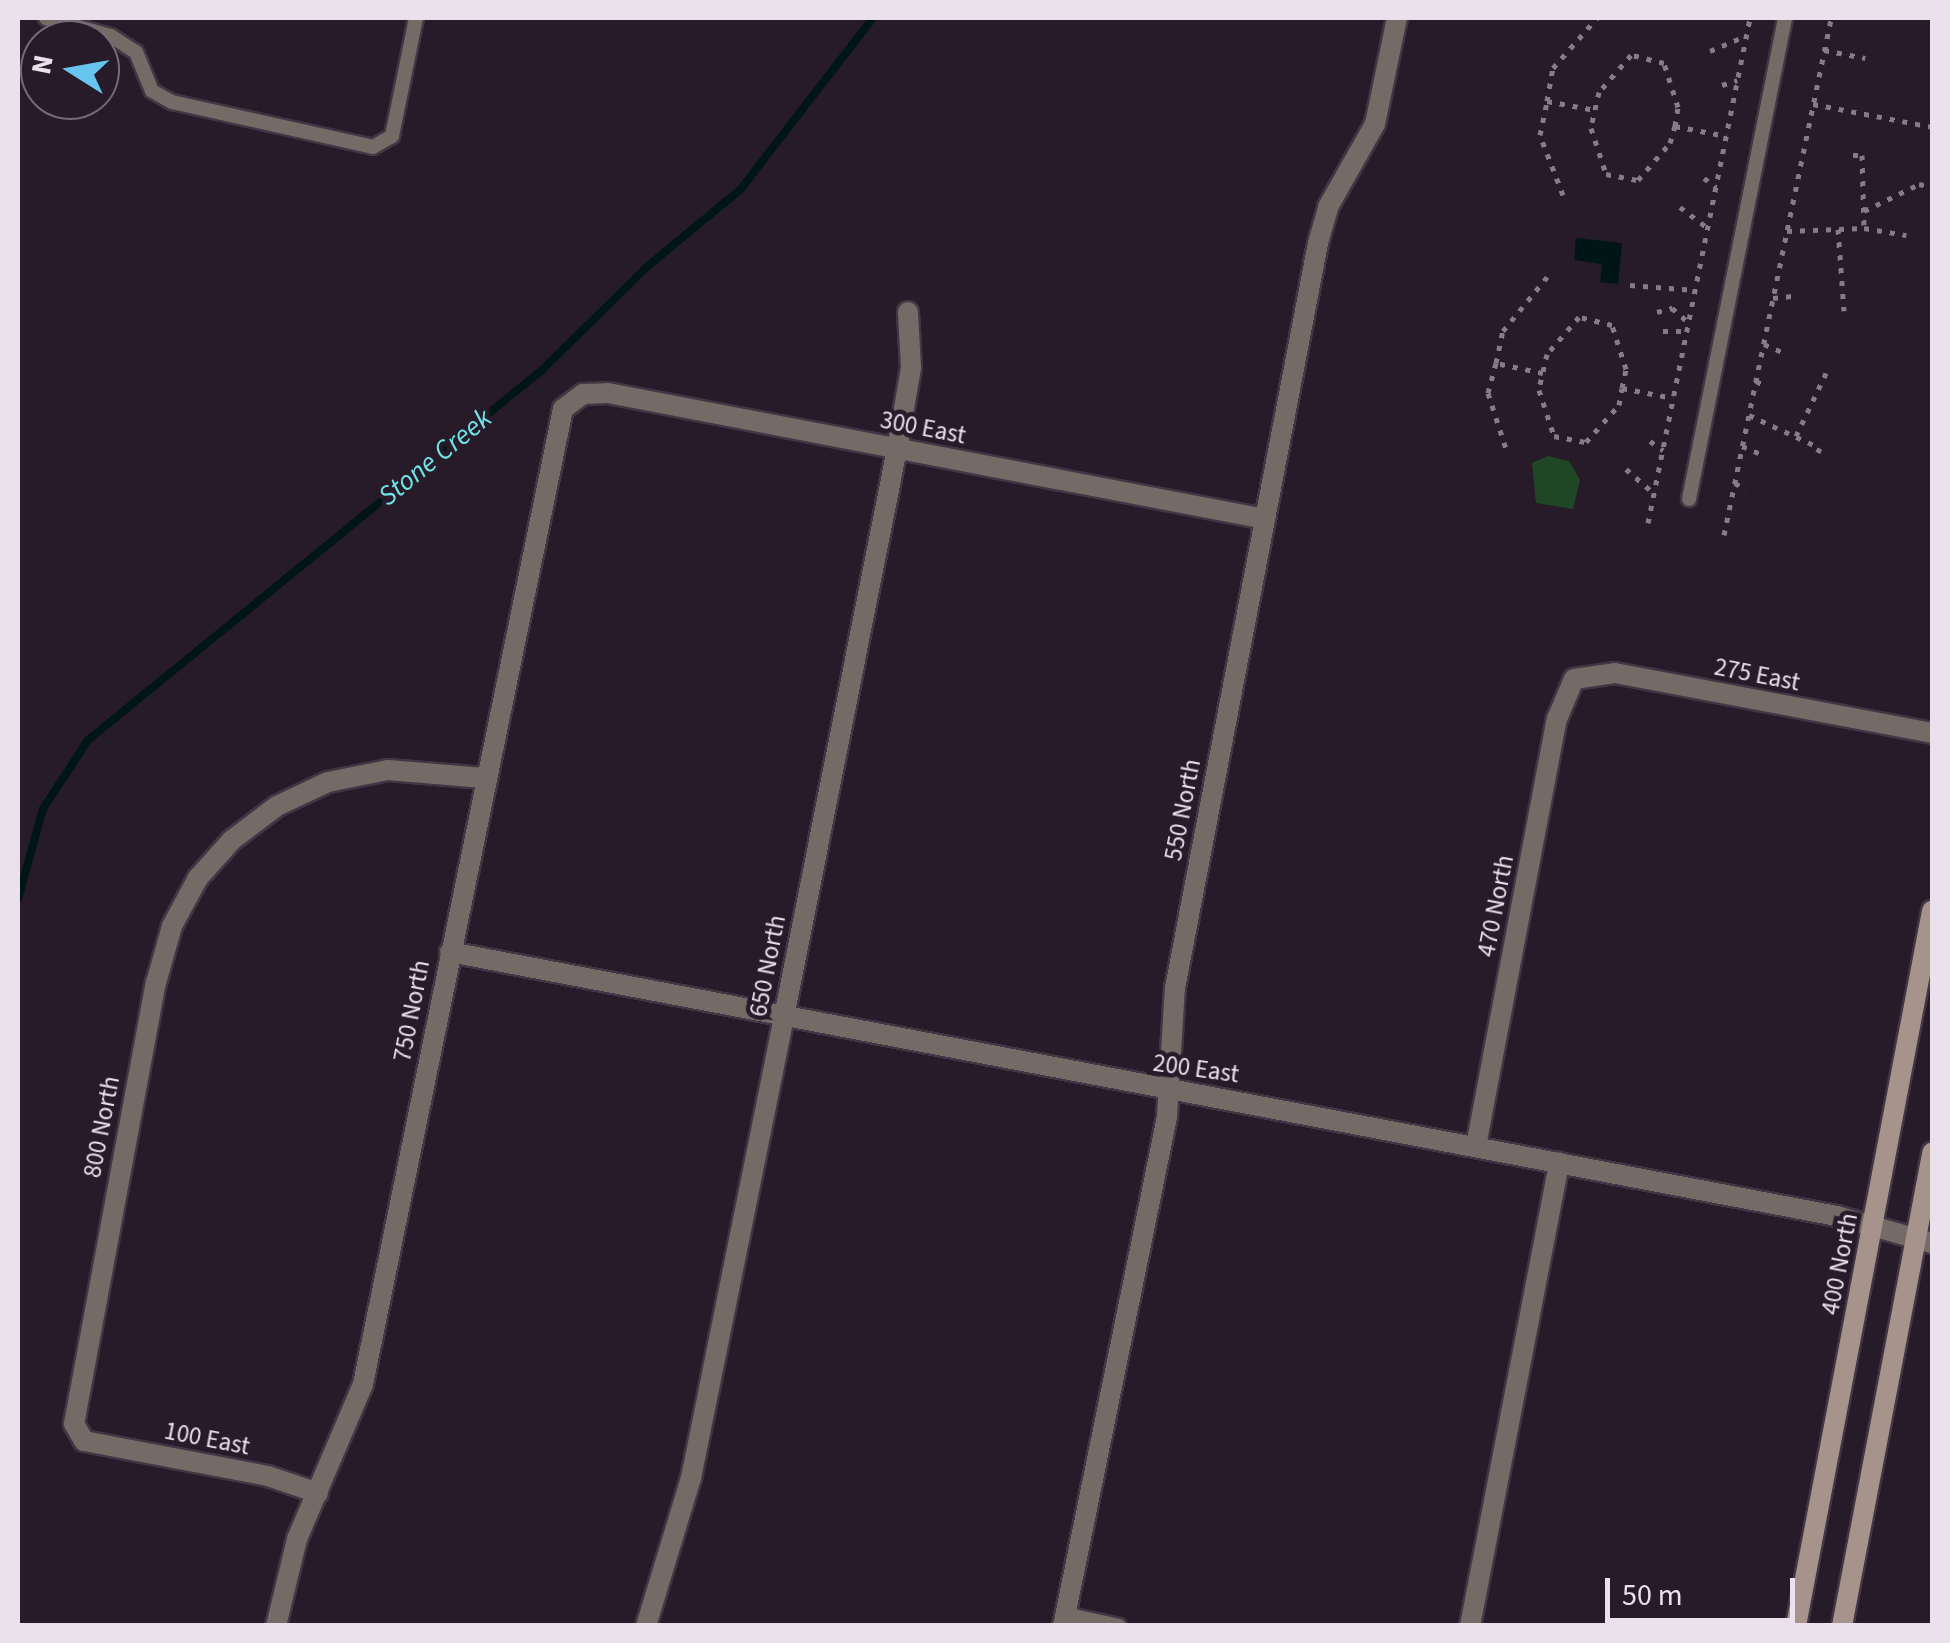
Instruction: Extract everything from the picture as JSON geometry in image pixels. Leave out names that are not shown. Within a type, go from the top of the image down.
[{"type":"main road","name":"400 North","points":[[1796,1626],[1932,911]]},
{"type":"main road","points":[[1842,1626],[1924,1241],[1932,1152]]},
{"type":"street","name":"550 North","points":[[1064,1620],[1170,1089],[1175,988],[1322,226],[1375,124],[1397,18]]},
{"type":"street","name":"650 North","points":[[646,1626],[691,1478],[784,1017],[897,449],[910,368],[908,312]]},
{"type":"street","name":"300 East","points":[[572,400],[608,393],[1265,520]]},
{"type":"street","name":"750 North","points":[[276,1626],[288,1566],[362,1384],[553,434],[572,400]]},
{"type":"street","name":"275 East","points":[[1574,679],[1615,673],[1932,733]]},
{"type":"street","name":"470 North","points":[[1476,1146],[1557,718],[1574,679]]},
{"type":"street","name":"800 North","points":[[84,1440],[74,1403],[159,968],[184,901],[232,840],[277,806],[355,774],[420,769],[484,778]]},
{"type":"street","name":"200 East","points":[[450,952],[1559,1162],[1872,1226],[1924,1241]]},
{"type":"street","points":[[1470,1626],[1559,1162]]},
{"type":"street","name":"100 East","points":[[84,1440],[268,1476],[318,1493]]},
{"type":"lane","points":[[51,18],[111,36],[136,52],[152,91],[172,102],[374,148],[392,136],[416,18]]},
{"type":"lane","points":[[1688,500],[1785,18]]},
{"type":"lane","points":[[1064,1620],[1119,1626]]},
{"type":"path","points":[[1563,195],[1540,134],[1553,68],[1597,18]]},
{"type":"path","points":[[1648,523],[1750,18]]},
{"type":"path","points":[[1724,534],[1831,19]]},
{"type":"path","points":[[1710,51],[1746,36]]},
{"type":"path","points":[[1824,50],[1865,58]]},
{"type":"path","points":[[1631,55],[1664,63],[1678,108],[1675,126],[1670,143],[1638,180],[1606,174],[1591,128],[1598,92],[1631,55]]},
{"type":"path","points":[[1722,85],[1737,80]]},
{"type":"path","points":[[1547,100],[1594,110]]},
{"type":"path","points":[[1813,104],[1932,126]]},
{"type":"path","points":[[1675,126],[1726,136]]},
{"type":"path","points":[[1853,154],[1862,154],[1864,228]]},
{"type":"path","points":[[1704,178],[1716,187]]},
{"type":"path","points":[[1864,210],[1920,184],[1932,187]]},
{"type":"path","points":[[1680,207],[1708,228]]},
{"type":"path","points":[[1838,228],[1844,311]]},
{"type":"path","points":[[1787,232],[1864,228],[1906,236]]},
{"type":"path","points":[[1780,262],[1790,261]]},
{"type":"path","points":[[1508,455],[1488,393],[1503,331],[1547,277]]},
{"type":"path","points":[[1630,285],[1695,290]]},
{"type":"path","points":[[1773,298],[1792,296]]},
{"type":"path","points":[[1657,312],[1672,308],[1688,322]]},
{"type":"path","points":[[1579,317],[1612,325],[1626,370],[1622,388],[1619,405],[1586,442],[1554,436],[1538,390],[1547,354],[1579,317]]},
{"type":"path","points":[[1663,331],[1686,330]]},
{"type":"path","points":[[1764,344],[1784,353]]},
{"type":"path","points":[[1670,354],[1683,349]]},
{"type":"path","points":[[1496,363],[1543,372]]},
{"type":"path","points":[[1796,436],[1826,373]]},
{"type":"path","points":[[1756,381],[1768,387]]},
{"type":"path","points":[[1622,388],[1673,398]]},
{"type":"path","points":[[1749,414],[1820,448],[1815,458]]},
{"type":"path","points":[[1650,441],[1662,450]]},
{"type":"path","points":[[1742,446],[1763,456]]},
{"type":"path","points":[[1626,469],[1654,494]]},
{"type":"path","points":[[1735,483],[1746,490]]},
{"type":"green space","points":[[1548,456],[1569,461],[1580,480],[1573,509],[1536,503],[1532,463]]},
{"type":"shaded area","points":[[1576,238],[1622,243],[1618,284],[1600,282],[1602,264],[1574,260]]},
{"type":"waterway","name":"Stone Creek","points":[[18,899],[43,809],[88,740],[542,370],[648,266],[740,190],[873,18]]}]
